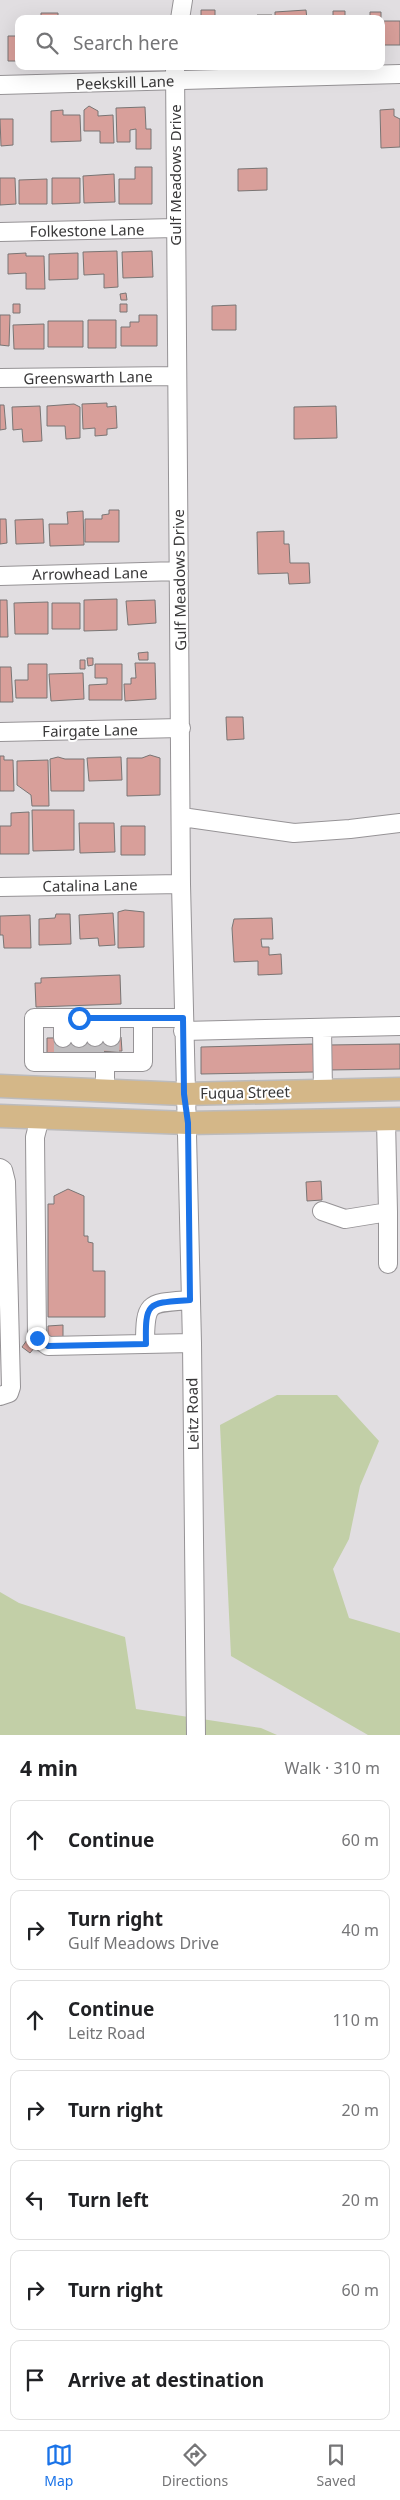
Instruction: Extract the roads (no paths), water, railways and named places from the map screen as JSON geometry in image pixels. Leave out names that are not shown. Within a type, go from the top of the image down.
[{"type":"main road","name":"Fuqua Street","points":[[0,1086],[184,1094],[392,1089]]},
{"type":"main road","points":[[392,1089],[393,1120]]},
{"type":"main road","name":"Fuqua Street","points":[[0,1116],[188,1123],[393,1120]]},
{"type":"street","points":[[181,15],[183,0]]},
{"type":"street","name":"Peekskill Lane","points":[[0,85],[175,74],[201,78],[400,74]]},
{"type":"street","name":"Gulf Meadows Drive","points":[[175,74],[184,1094]]},
{"type":"street","name":"Folkestone Lane","points":[[0,232],[175,228]]},
{"type":"street","name":"Greenswarth Lane","points":[[0,378],[177,376]]},
{"type":"street","name":"Arrowhead Lane","points":[[0,576],[179,571]]},
{"type":"street","name":"Fairgate Lane","points":[[0,732],[181,728]]},
{"type":"street","points":[[182,817],[294,833],[400,823]]},
{"type":"street","name":"Catalina Lane","points":[[0,887],[181,884]]},
{"type":"street","points":[[143,1018],[143,1062],[88,1051],[34,1062],[34,1018],[143,1018],[183,1024],[322,1028],[400,1026]]},
{"type":"street","points":[[87,1018],[88,1051],[105,1090]]},
{"type":"street","points":[[87,1018],[88,1051]]},
{"type":"street","points":[[322,1028],[323,1091]]},
{"type":"street","name":"Leitz Road","points":[[184,1094],[188,1123],[196,1735]]},
{"type":"street","points":[[40,1118],[36,1137],[37,1338],[48,1346],[192,1343]]},
{"type":"street","points":[[388,1264],[388,1212],[393,1120]]},
{"type":"street","points":[[0,1396],[9,1393],[11,1387],[4,1316],[6,1182],[1,1169]]},
{"type":"street","points":[[322,1211],[345,1219],[388,1212]]},
{"type":"street","points":[[146,1344],[145,1317],[151,1306],[160,1302],[190,1300]]},
{"type":"tunnel","points":[[95,1037],[95,1052]]},
{"type":"tunnel","points":[[110,1051],[111,1037]]},
{"type":"tunnel","points":[[63,1038],[63,1052]]},
{"type":"tunnel","points":[[79,1038],[79,1052]]}]
